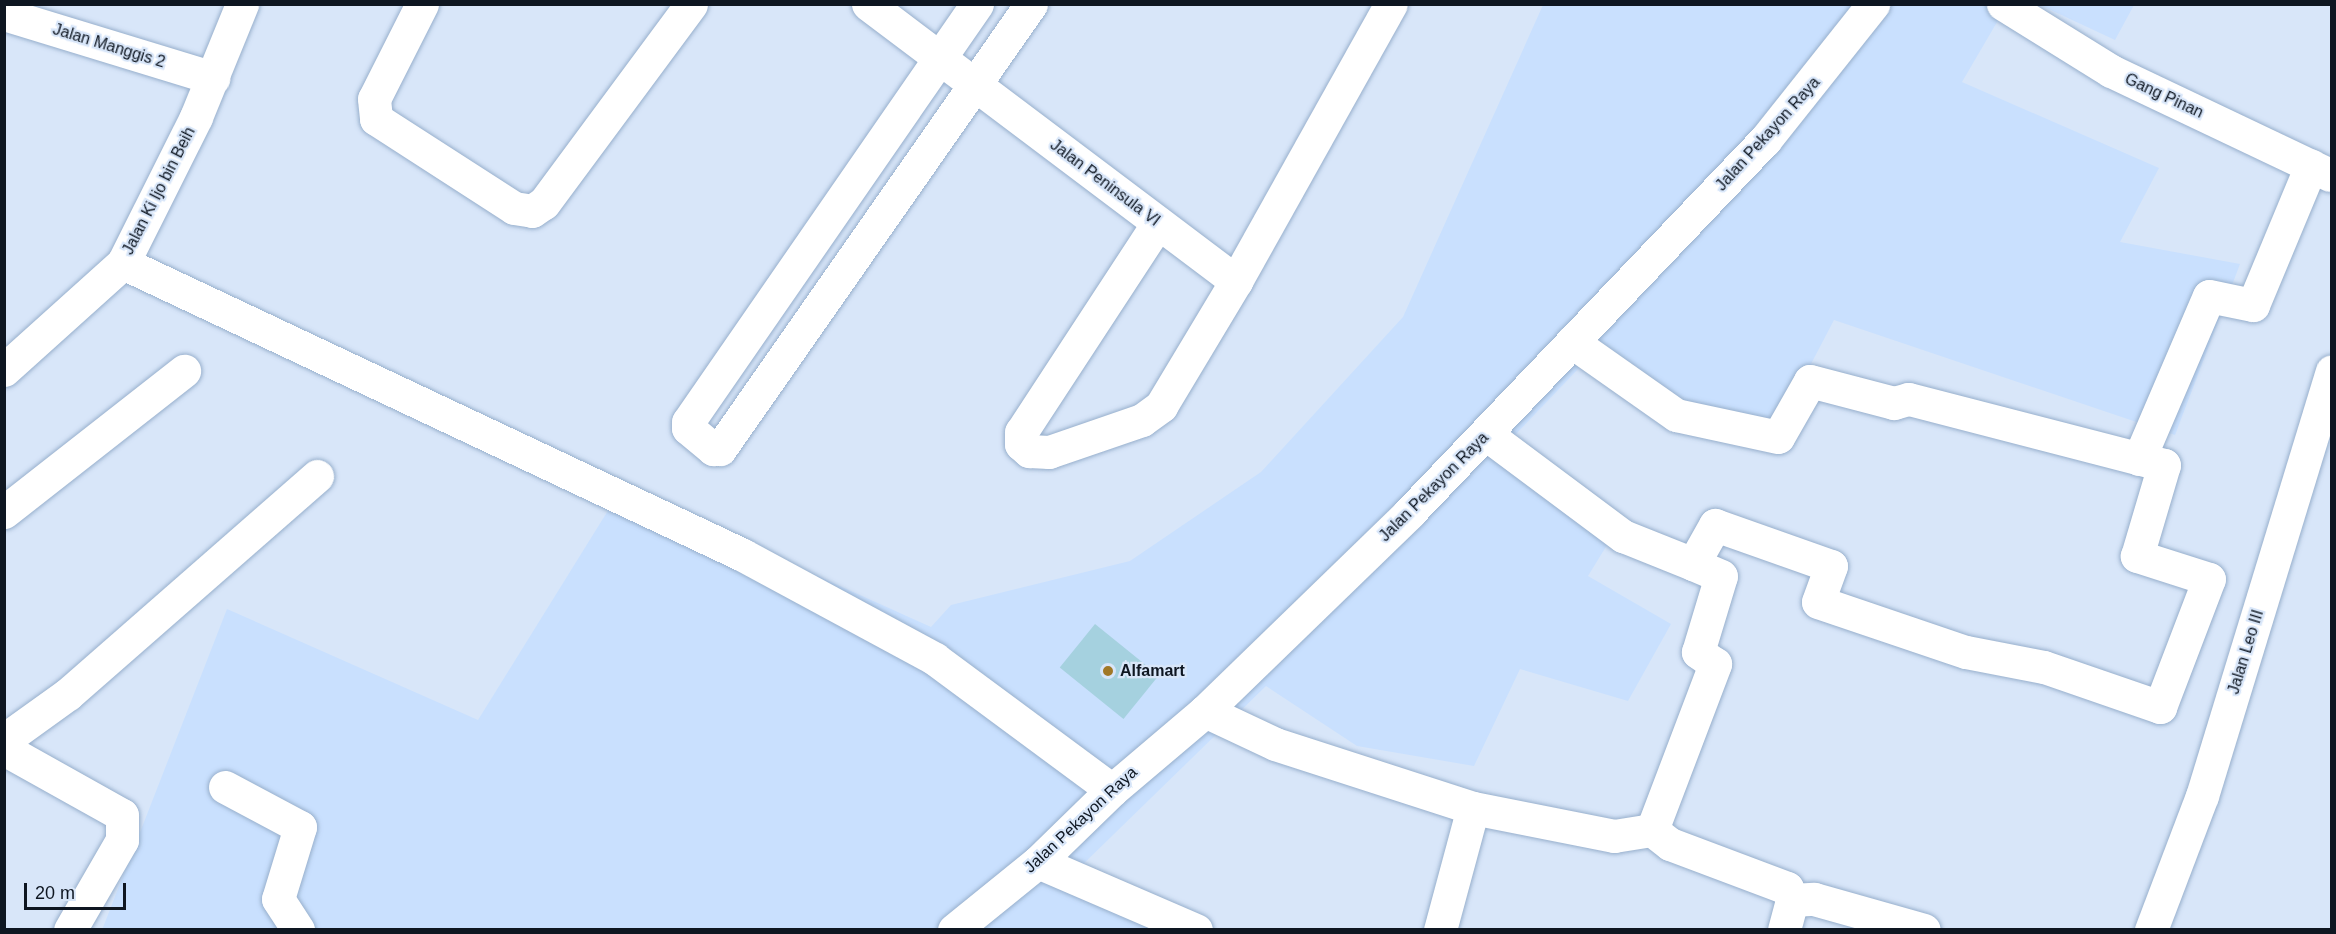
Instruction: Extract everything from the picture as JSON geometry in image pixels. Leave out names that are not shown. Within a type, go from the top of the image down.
[{"type":"street","name":"Jalan Ki Ijo bin Beih","points":[[4,370],[123,263],[213,78],[242,4]]},
{"type":"street","points":[[422,4],[374,99],[376,119],[514,208],[532,211],[544,203],[691,4]]},
{"type":"street","name":"Jalan Peninsula VI","points":[[868,4],[1236,281]]},
{"type":"street","points":[[977,4],[688,422],[688,428],[713,449],[720,449],[1031,4]]},
{"type":"street","points":[[1158,223],[1021,432],[1021,444],[1029,451],[1049,452],[1142,420],[1161,406],[1236,281],[1391,4]]},
{"type":"street","name":"Jalan Pekayon Raya","points":[[954,930],[1038,862],[1112,790],[1205,711],[1486,434],[1766,140],[1873,4]]},
{"type":"street","name":"Gang Pinan","points":[[2003,4],[2111,71],[2321,170]]},
{"type":"street","name":"Jalan Manggis 2","points":[[4,14],[213,78]]},
{"type":"street","points":[[2139,459],[2209,296],[2253,305],[2321,170]]},
{"type":"street","points":[[123,263],[743,555],[935,659],[1112,790]]},
{"type":"street","points":[[1572,342],[1676,415],[1778,437],[1810,381],[1894,403],[1908,399],[2164,465],[2137,556],[2209,579],[2160,707],[2044,667],[1966,652],[1818,602],[1831,567],[1715,525],[1693,564]]},
{"type":"street","points":[[4,512],[184,371]]},
{"type":"street","name":"Jalan Leo III","points":[[2151,930],[2202,796],[2331,371]]},
{"type":"street","points":[[1486,434],[1623,536],[1721,576],[1698,652],[1715,664],[1652,830]]},
{"type":"street","points":[[4,740],[68,694],[317,476]]},
{"type":"street","points":[[1205,711],[1275,744],[1473,808],[1614,836],[1652,830],[1670,844],[1787,888],[1788,915],[1814,899],[1924,930]]},
{"type":"street","points":[[4,749],[122,815],[122,840],[70,930]]},
{"type":"street","points":[[225,787],[300,827],[278,899],[298,930]]},
{"type":"street","points":[[1440,930],[1473,808]]},
{"type":"street","points":[[1038,862],[1196,930]]},
{"type":"shaded area","points":[[1543,5],[2007,5],[1962,82],[2159,168],[2120,242],[2240,264],[2175,435],[1834,320],[1777,429],[1652,391],[1602,344],[1512,438],[1623,519],[1588,576],[1671,624],[1628,701],[1520,669],[1474,766],[1357,746],[1266,686],[1075,872],[1179,929],[102,930],[227,609],[478,720],[622,488],[931,627],[951,605],[1130,561],[1261,472],[1403,317]]},
{"type":"shaded area","points":[[2040,5],[2134,5],[2115,40]]},
{"type":"building","name":"Alfamart","points":[[1095,624],[1159,676],[1123,719],[1060,668]]},
{"type":"place","name":"Alfamart","points":[[1108,671]]}]
